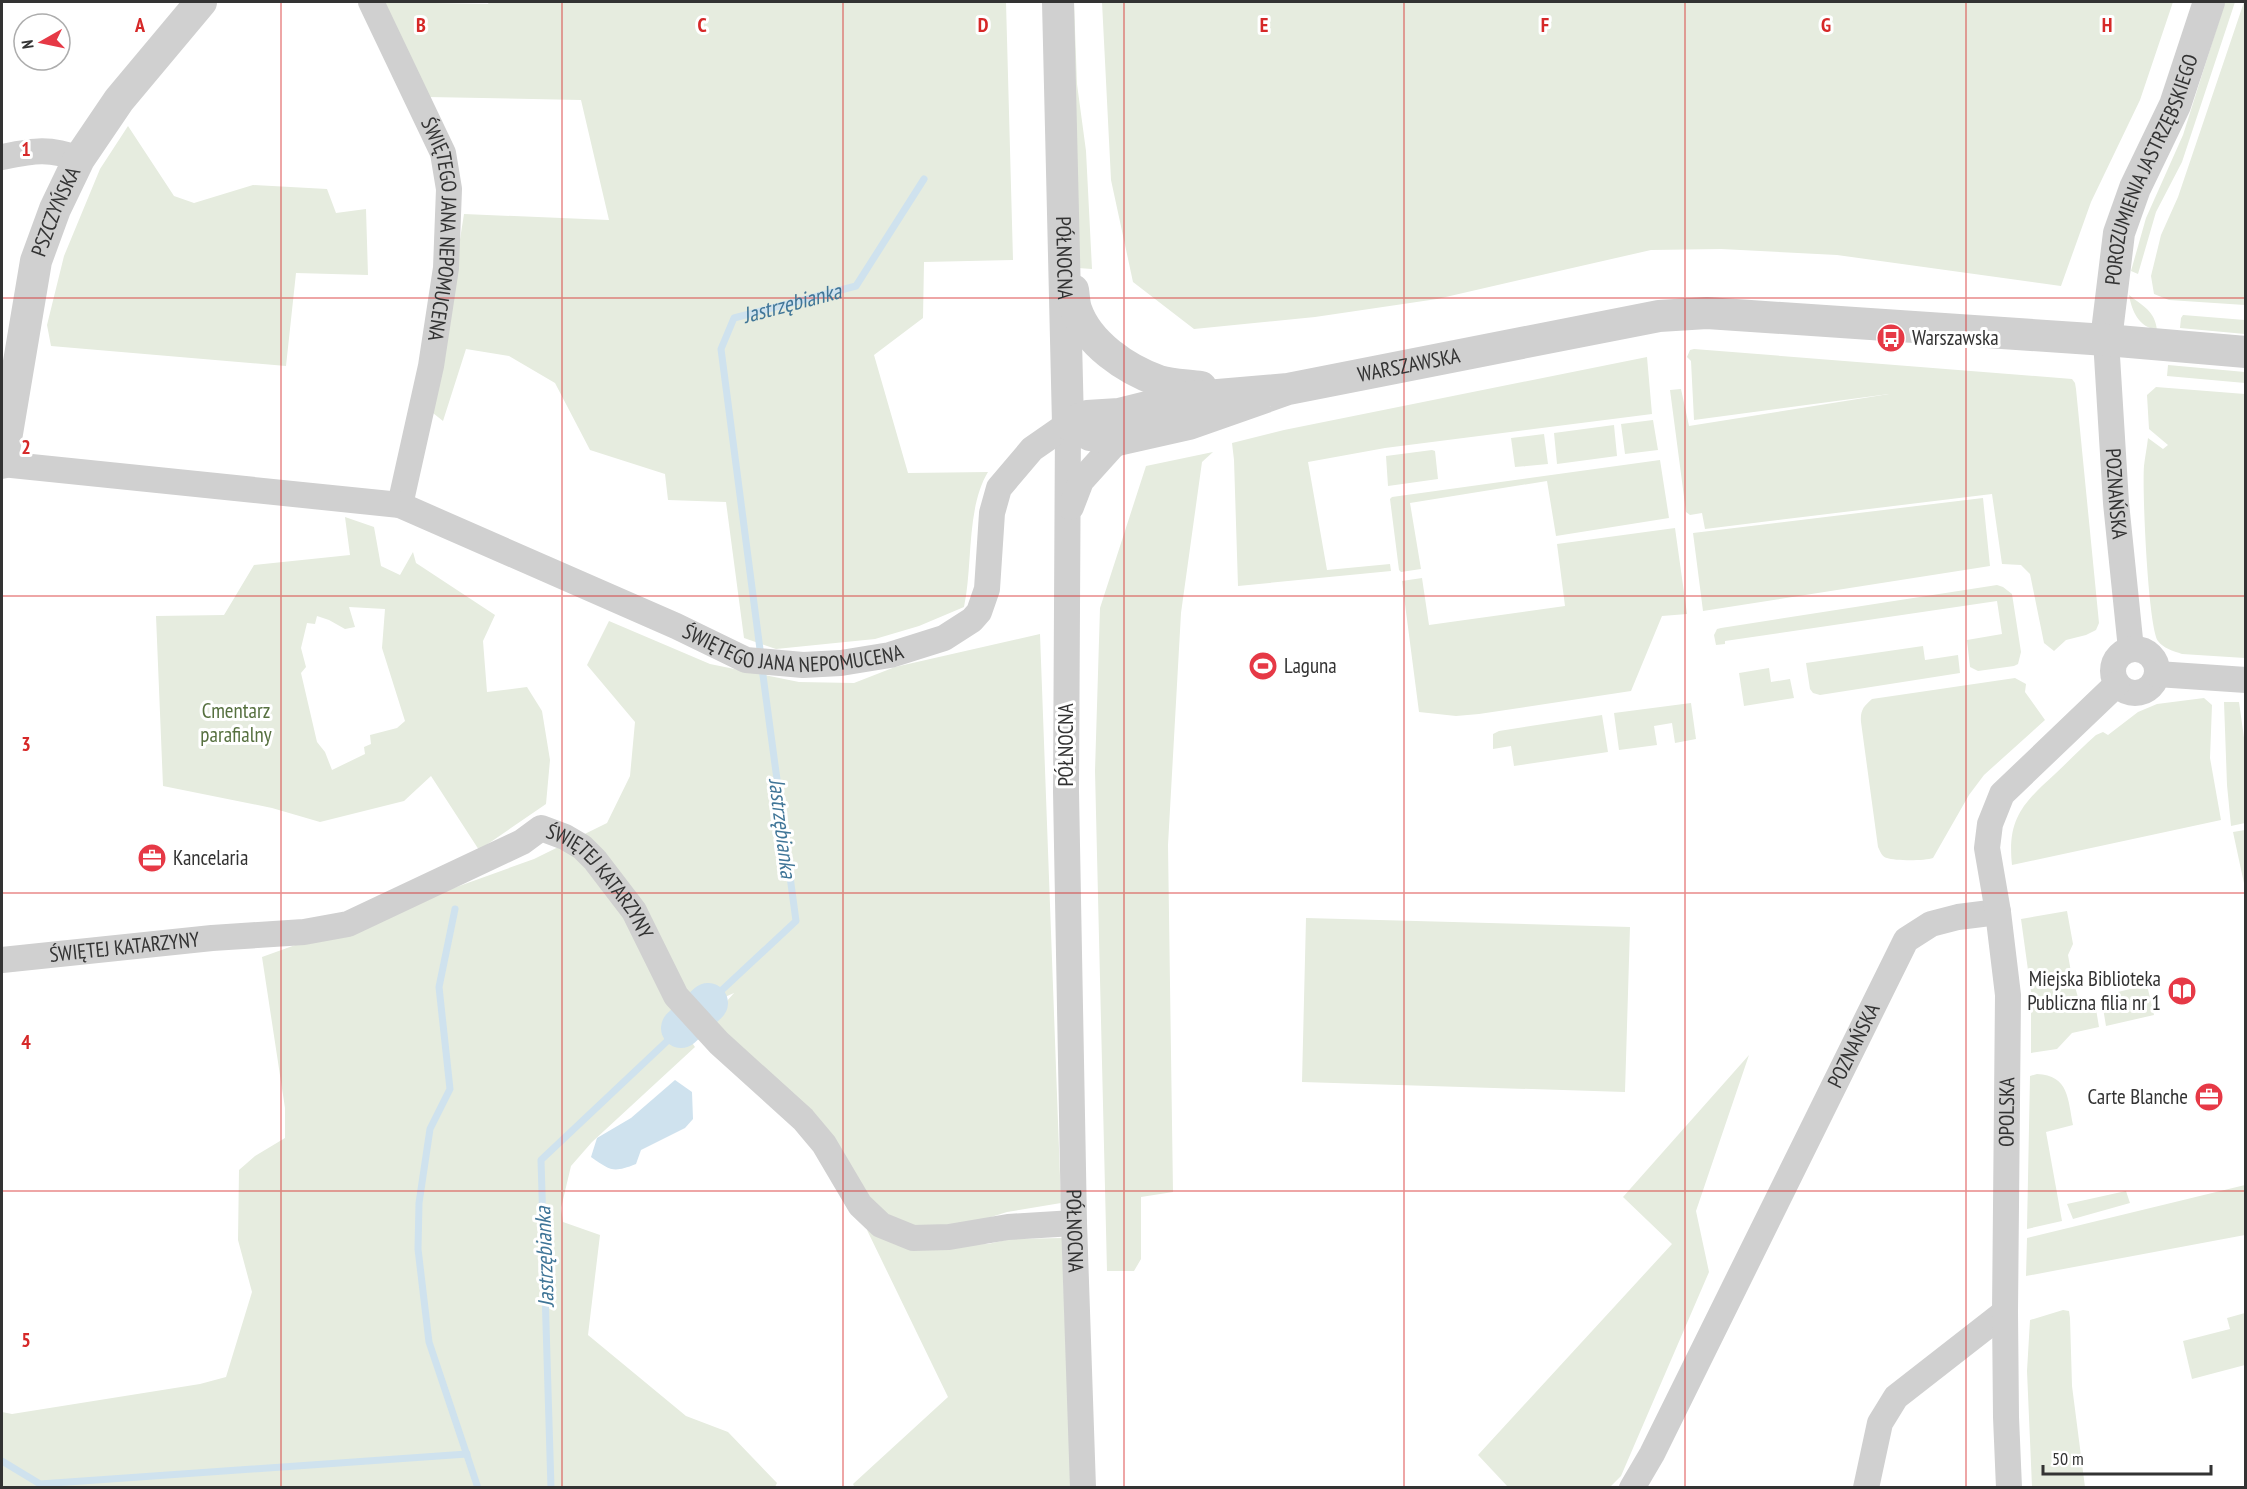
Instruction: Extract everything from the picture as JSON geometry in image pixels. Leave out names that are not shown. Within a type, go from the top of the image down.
[{"type":"street","name":"PSZCZYŃSKA","points":[[2,463],[36,261],[55,209],[70,156],[201,2]]},
{"type":"street","name":"ŚWIĘTEGO JANA NEPOMUCENA","points":[[370,2],[439,143],[450,189],[446,268],[431,366],[400,505]]},
{"type":"street","name":"PÓŁNOCNA","points":[[1058,2],[1068,424],[1066,791],[1074,1223],[1083,1488]]},
{"type":"street","name":"POROZUMIENIA JASTRZĘBSKIEGO","points":[[2106,340],[2119,233],[2135,188],[2175,105],[2209,2]]},
{"type":"street","points":[[2,157],[33,151],[70,156]]},
{"type":"street","points":[[1065,243],[1076,309],[1087,329],[1103,349],[1127,365],[1161,381],[1232,394]]},
{"type":"street","name":"WARSZAWSKA","points":[[1068,424],[1087,416],[1119,414],[1183,398],[1288,388],[1659,316],[1707,313],[2106,340],[2246,352]]},
{"type":"street","name":"POZNAŃSKA","points":[[2106,340],[2116,503],[2131,649]]},
{"type":"street","name":"WARSZAWSKA","points":[[1068,424],[1090,435],[1118,440],[1189,424],[1288,388]]},
{"type":"street","name":"ŚWIĘTEGO JANA NEPOMUCENA","points":[[2,463],[400,505],[756,661],[803,665],[841,663],[890,655],[944,638],[972,620],[979,612],[987,589],[992,513],[999,488],[1032,449],[1068,424]]},
{"type":"street","points":[[1067,519],[1081,481],[1118,440]]},
{"type":"street","points":[[2131,649],[2142,650],[2151,656],[2156,665],[2157,674],[2150,688],[2138,693],[2126,692],[2117,684],[2112,673],[2114,662],[2121,653],[2131,649]]},
{"type":"street","points":[[2157,674],[2246,680]]},
{"type":"street","points":[[1998,912],[1987,848],[1990,824],[2002,794],[2117,684]]},
{"type":"street","name":"ŚWIĘTEJ KATARZYNY","points":[[2,960],[212,938],[304,932],[348,924],[522,842],[541,828],[566,837],[582,847],[617,886],[634,911],[676,996],[719,1043],[803,1119],[824,1144],[860,1205],[881,1225],[914,1238],[949,1237],[1014,1227],[1074,1223]]},
{"type":"street","name":"POZNAŃSKA","points":[[1632,1488],[1652,1454],[1906,940],[1931,924],[1958,917],[1998,912]]},
{"type":"street","name":"OPOLSKA","points":[[1998,912],[2008,995],[2005,1312],[2009,1488]]},
{"type":"street","points":[[1866,1488],[1880,1423],[1896,1397],[2005,1312]]},
{"type":"green space","points":[[380,2],[488,4],[489,2],[1006,2],[1013,260],[924,262],[923,318],[874,355],[908,473],[988,472],[976,503],[964,607],[919,626],[875,639],[776,649],[744,638],[726,502],[668,500],[665,474],[590,450],[555,383],[509,356],[466,349],[443,421],[428,409],[442,354],[464,214],[609,220],[581,100],[428,97]]},
{"type":"green space","points":[[1070,2],[1074,2],[1077,84],[1086,151],[1092,269],[1078,268]]},
{"type":"green space","points":[[1102,2],[2173,2],[2140,100],[2091,202],[2061,286],[1837,255],[1721,249],[1651,250],[1437,299],[1315,317],[1194,329],[1133,282],[1111,180]]},
{"type":"green space","points":[[2225,2],[2235,2],[2182,162],[2156,212],[2138,274],[2131,271],[2146,218],[2183,135]]},
{"type":"green space","points":[[2244,2],[2246,2],[2245,305],[2169,300],[2154,294],[2151,276],[2161,235],[2178,197]]},
{"type":"green space","points":[[128,126],[174,196],[194,203],[253,185],[327,189],[336,213],[366,209],[368,275],[296,273],[286,366],[51,346],[47,325],[64,256],[100,169]]},
{"type":"green space","points":[[2129,295],[2151,313],[2157,330],[2145,326],[2137,318]]},
{"type":"green space","points":[[2183,315],[2245,320],[2245,334],[2180,328]]},
{"type":"green space","points":[[1690,350],[2072,379],[2076,389],[2099,623],[2096,630],[2066,640],[2054,651],[2044,643],[2030,574],[2021,565],[2002,564],[1992,494],[1705,529],[1702,513],[1690,515],[1686,512],[1670,390],[1681,389],[1689,426],[1889,394],[1694,420],[1691,361],[1687,357]]},
{"type":"green space","points":[[1647,357],[1652,414],[1385,448],[1308,462],[1327,570],[1390,564],[1391,571],[1238,586],[1232,443],[1284,430]]},
{"type":"green space","points":[[2168,365],[2245,372],[2245,383],[2167,376]]},
{"type":"green space","points":[[2156,387],[2245,394],[2245,658],[2182,654],[2160,643],[2154,630],[2145,528],[2144,466],[2148,438],[2163,449],[2168,445],[2149,429],[2147,395]]},
{"type":"green space","points":[[1653,420],[1658,450],[1625,454],[1621,424]]},
{"type":"green space","points":[[1614,425],[1617,456],[1557,464],[1554,433]]},
{"type":"green space","points":[[1544,434],[1548,464],[1515,467],[1511,438]]},
{"type":"green space","points":[[1435,451],[1438,479],[1388,486],[1386,456]]},
{"type":"green space","points":[[1213,452],[1202,462],[1181,613],[1168,845],[1173,1192],[1141,1197],[1141,1259],[1134,1271],[1107,1271],[1095,771],[1100,608],[1146,466]]},
{"type":"green space","points":[[1660,460],[1669,518],[1556,536],[1547,481],[1410,503],[1421,569],[1401,572],[1399,570],[1390,499],[1392,497]]},
{"type":"green space","points":[[1983,498],[1990,566],[1703,611],[1693,533]]},
{"type":"green space","name":"Cmentarz parafialny","points":[[345,517],[374,527],[381,566],[400,575],[413,552],[416,563],[495,615],[483,641],[487,692],[527,687],[542,711],[550,760],[546,804],[479,850],[431,776],[404,801],[320,822],[272,808],[163,786],[156,616],[224,615],[254,565],[350,555]],"holes":[[[349,607],[385,609],[382,648],[405,721],[397,728],[370,735],[371,744],[364,747],[365,754],[332,770],[325,752],[317,742],[301,673],[306,667],[301,648],[307,623],[315,624],[317,616],[345,629],[355,627]]]},
{"type":"green space","points":[[1675,528],[1687,614],[1662,616],[1631,691],[1479,714],[1456,716],[1419,712],[1402,581],[1422,578],[1429,625],[1565,606],[1557,544]]},
{"type":"green space","points":[[1997,585],[2012,594],[2021,652],[2018,664],[2014,666],[1978,671],[1970,667],[1967,640],[2002,634],[1997,601],[1725,641],[1725,644],[1716,645],[1714,635],[1717,629],[1721,628]]},
{"type":"green space","points":[[609,621],[710,664],[799,682],[854,683],[895,667],[1040,634],[1061,1203],[1007,1212],[959,1227],[911,1231],[877,1212],[711,1019],[734,993],[675,1019],[695,1047],[592,1142],[571,1166],[561,1208],[563,1222],[600,1235],[588,1335],[686,1416],[728,1432],[777,1483],[775,1487],[2,1487],[2,1412],[12,1414],[200,1384],[226,1377],[252,1292],[238,1240],[239,1170],[255,1156],[285,1138],[285,1108],[262,957],[534,859],[607,823],[630,776],[635,722],[587,665]]},
{"type":"green space","points":[[1923,646],[1925,660],[1958,655],[1960,673],[1820,695],[1813,693],[1810,689],[1806,663]]},
{"type":"green space","points":[[1769,668],[1771,682],[1790,679],[1794,698],[1744,706],[1739,673]]},
{"type":"green space","points":[[2015,678],[2026,684],[2025,692],[2045,720],[1984,775],[1969,795],[1933,858],[1903,860],[1891,859],[1881,854],[1878,847],[1861,722],[1861,714],[1865,706],[1872,699]]},
{"type":"green space","points":[[2204,698],[2212,705],[2210,758],[2221,820],[2012,865],[2012,835],[2026,803],[2096,735],[2103,732],[2108,735],[2138,712],[2157,704]]},
{"type":"green space","points":[[2224,702],[2239,702],[2246,752],[2245,823],[2231,826],[2227,785]]},
{"type":"green space","points":[[1691,703],[1696,739],[1675,743],[1672,723],[1654,726],[1657,745],[1619,750],[1614,713]]},
{"type":"green space","points":[[1602,715],[1608,752],[1514,766],[1511,746],[1493,749],[1493,734],[1499,731]]},
{"type":"green space","points":[[2246,830],[2245,888],[2233,832]]},
{"type":"green space","points":[[2067,911],[2073,944],[2068,955],[2079,1001],[2078,1008],[2095,1003],[2099,1027],[2072,1033],[2057,1049],[2031,1053],[2031,992],[2021,919]]},
{"type":"green space","points":[[1306,918],[1630,927],[1625,1092],[1302,1082]]},
{"type":"green space","points":[[2147,985],[2154,1015],[2106,1026],[2101,996]]},
{"type":"green space","points":[[1749,1055],[1696,1211],[1709,1272],[1621,1476],[1610,1487],[1508,1487],[1478,1455],[1672,1244],[1623,1197]]},
{"type":"green space","points":[[2048,1075],[2061,1084],[2068,1098],[2073,1125],[2046,1132],[2062,1221],[2027,1229],[2030,1076]]},
{"type":"green space","points":[[2245,1185],[2245,1235],[2026,1276],[2027,1238]]},
{"type":"green space","points":[[2126,1191],[2130,1203],[2073,1219],[2067,1204]]},
{"type":"green space","points":[[867,1230],[914,1246],[988,1244],[1010,1239],[1062,1238],[1071,1487],[855,1488],[853,1484],[948,1397]]},
{"type":"green space","points":[[2063,1310],[2069,1311],[2070,1318],[2072,1386],[2085,1487],[2032,1487],[2027,1371],[2030,1320]]},
{"type":"green space","points":[[2245,1313],[2245,1365],[2192,1379],[2183,1341],[2230,1329],[2227,1318]]},
{"type":"water","points":[[675,1080],[692,1092],[693,1119],[685,1128],[641,1150],[636,1164],[628,1167],[612,1169],[591,1157],[597,1138],[631,1118]]},
{"type":"waterway","name":"Jastrzębianka","points":[[761,657],[721,349],[734,318],[856,286],[924,179]]},
{"type":"waterway","name":"Jastrzębianka","points":[[708,1003],[796,921],[762,668]]},
{"type":"waterway","points":[[455,909],[439,987],[450,1089],[430,1129],[419,1203],[418,1249],[429,1342],[478,1488]]},
{"type":"waterway","name":"Jastrzębianka","points":[[681,1028],[708,1003]]},
{"type":"waterway","name":"Jastrzębianka","points":[[551,1488],[541,1160],[681,1028]]},
{"type":"waterway","points":[[2,1461],[40,1484],[467,1454]]},
{"type":"place","name":"Warszawska","points":[[1891,338]]},
{"type":"place","name":"Laguna","points":[[1263,666]]},
{"type":"place","name":"Kancelaria","points":[[152,858]]},
{"type":"place","name":"Miejska Biblioteka Publiczna filia nr 1","points":[[2182,991]]},
{"type":"place","name":"Carte Blanche","points":[[2209,1097]]}]
